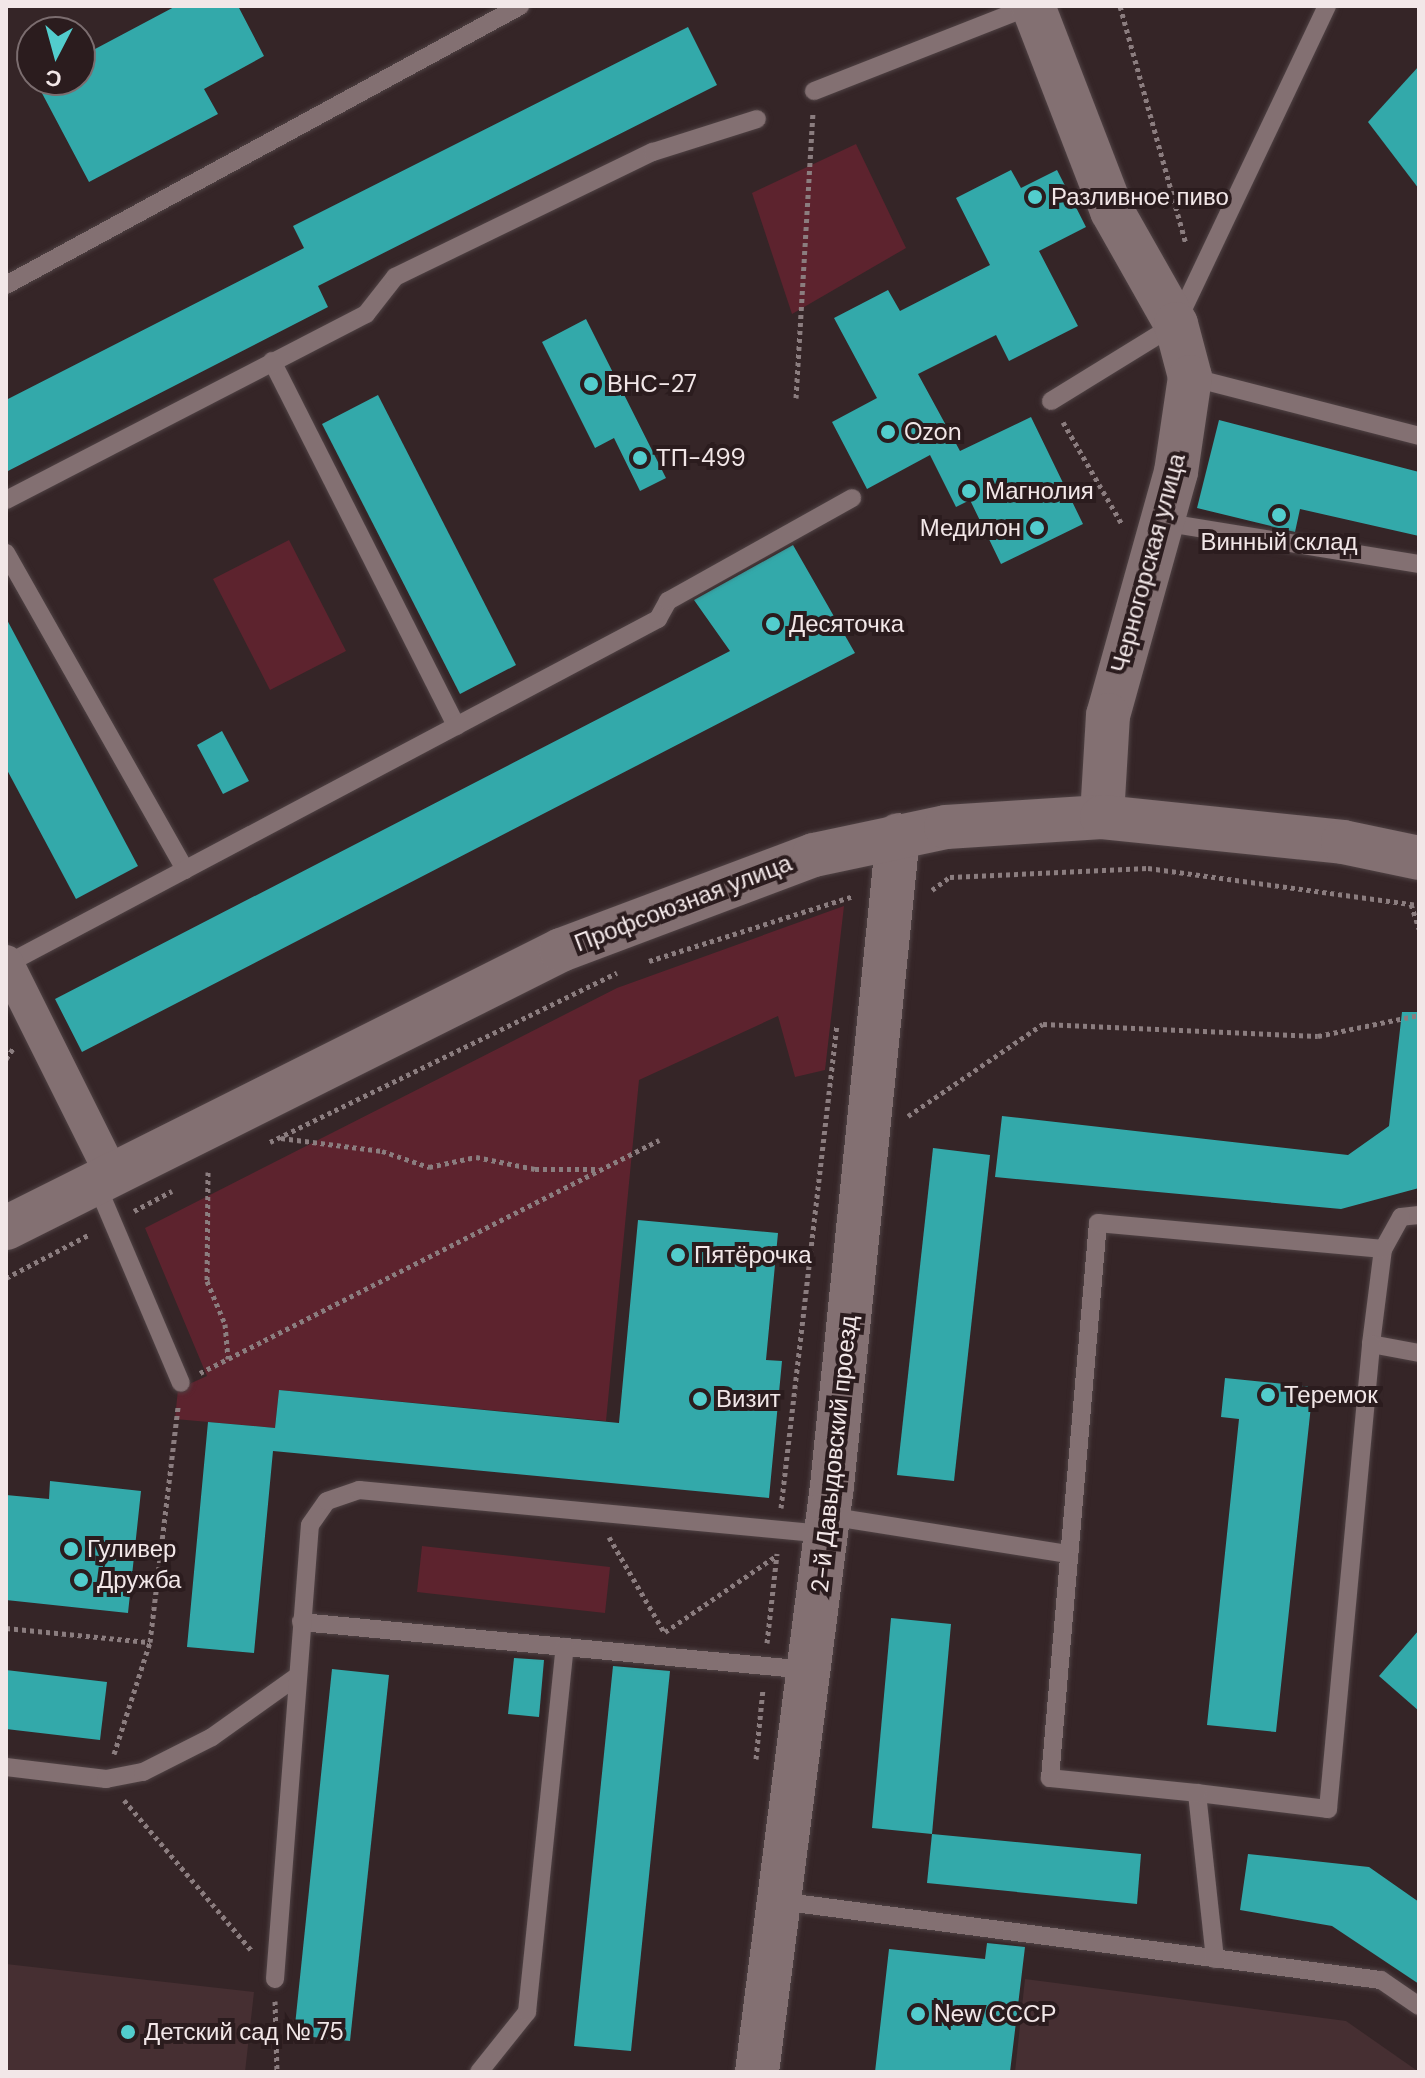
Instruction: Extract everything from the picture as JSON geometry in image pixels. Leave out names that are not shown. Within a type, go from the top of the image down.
[{"type":"street","name":"Черногорская улица","points":[[1032,6],[1112,211],[1176,324],[1190,377],[1144,527],[1108,715],[1102,817]]},
{"type":"street","name":"Профсоюзная улица","points":[[6,1228],[644,914],[799,859],[898,835],[1102,817],[1328,840],[1419,858]]},
{"type":"street","name":"2-й Давыдовский проезд","points":[[757,2072],[827,1525],[898,835]]},
{"type":"street","points":[[6,963],[104,1179]]},
{"type":"lane","points":[[6,285],[520,6]]},
{"type":"lane","points":[[814,91],[1032,6]]},
{"type":"lane","points":[[1051,401],[1176,324],[1327,6]]},
{"type":"lane","points":[[6,500],[366,314],[395,277],[653,152],[757,119]]},
{"type":"lane","points":[[272,361],[456,726]]},
{"type":"lane","points":[[1190,377],[1419,436]]},
{"type":"lane","points":[[6,963],[658,619],[668,601],[852,498]]},
{"type":"lane","points":[[1144,527],[1419,564]]},
{"type":"lane","points":[[6,553],[185,870]]},
{"type":"lane","points":[[104,1179],[113,1222],[181,1383]]},
{"type":"lane","points":[[1383,1249],[1098,1223],[1050,1778],[1328,1809],[1371,1344],[1383,1249],[1401,1217],[1419,1215]]},
{"type":"lane","points":[[1371,1344],[1419,1353]]},
{"type":"lane","points":[[275,1979],[310,1525],[340,1493],[779,1530],[827,1525],[1069,1554]]},
{"type":"lane","points":[[301,1622],[808,1670]]},
{"type":"lane","points":[[479,2072],[527,2012],[565,1647]]},
{"type":"lane","points":[[6,1767],[106,1779],[143,1772],[212,1737],[296,1677]]},
{"type":"lane","points":[[1197,1793],[1215,1959]]},
{"type":"lane","points":[[779,1901],[1381,1980],[1419,2006]]},
{"type":"path","points":[[1120,6],[1197,284]]},
{"type":"path","points":[[796,398],[814,91]]},
{"type":"path","points":[[1051,401],[1144,527]]},
{"type":"path","points":[[933,887],[950,877],[1148,868],[1419,905]]},
{"type":"path","points":[[640,964],[855,895],[853,910]]},
{"type":"path","points":[[1411,904],[1419,929]]},
{"type":"path","points":[[264,1145],[626,968]]},
{"type":"path","points":[[902,1119],[1043,1024],[1318,1036],[1419,1015]]},
{"type":"path","points":[[754,1775],[776,1555],[838,1019]]},
{"type":"path","points":[[278,1138],[382,1151],[429,1167],[476,1157],[535,1169],[601,1169]]},
{"type":"path","points":[[181,1383],[659,1140]]},
{"type":"path","points":[[194,1179],[222,1165]]},
{"type":"path","points":[[208,1172],[207,1281],[225,1324],[228,1359]]},
{"type":"path","points":[[6,1278],[181,1186]]},
{"type":"path","points":[[594,1513],[679,1657]]},
{"type":"path","points":[[664,1633],[776,1555]]},
{"type":"path","points":[[6,1628],[150,1642]]},
{"type":"shaded area","points":[[856,144],[906,248],[792,314],[752,193]]},
{"type":"shaded area","points":[[289,540],[346,651],[270,690],[213,579]]},
{"type":"shaded area","points":[[844,906],[825,1070],[795,1077],[778,1016],[639,1080],[606,1421],[279,1390],[275,1428],[175,1419],[178,1389],[207,1376],[145,1228],[617,988]]},
{"type":"shaded area","points":[[422,1546],[610,1567],[605,1613],[417,1592]]},
{"type":"shaded area","name":"Детский сад № 75","points":[[6,1964],[254,1992],[245,2072],[6,2072]]},
{"type":"shaded area","points":[[1025,1979],[1346,2021],[1419,2072],[1015,2072]]},
{"type":"building","points":[[176,6],[238,6],[264,56],[204,89],[218,114],[89,182],[43,96],[96,96],[96,48]]},
{"type":"building","points":[[688,27],[717,85],[318,286],[328,307],[6,472],[6,400],[304,248],[293,226]]},
{"type":"building","points":[[1419,66],[1419,189],[1368,122]]},
{"type":"building","points":[[1011,170],[1021,188],[1057,170],[1086,227],[1039,251],[1078,326],[1009,361],[996,335],[918,374],[960,451],[1031,417],[1083,524],[1001,564],[970,500],[956,507],[930,455],[867,489],[832,422],[877,398],[834,318],[888,290],[900,311],[990,265],[956,198]]},
{"type":"building","name":"ВНС-27","points":[[586,319],[666,478],[640,491],[614,438],[595,448],[542,342]]},
{"type":"building","points":[[378,395],[516,665],[460,694],[322,424]]},
{"type":"building","points":[[1219,420],[1419,472],[1419,536],[1300,509],[1295,532],[1197,508]]},
{"type":"building","points":[[793,545],[855,653],[82,1052],[55,999],[730,651],[694,600]]},
{"type":"building","points":[[6,618],[138,866],[76,899],[6,768]]},
{"type":"building","points":[[222,731],[249,781],[223,794],[197,745]]},
{"type":"building","points":[[1402,1012],[1419,1012],[1419,1188],[1341,1209],[995,1177],[1002,1116],[1348,1155],[1389,1126]]},
{"type":"building","points":[[933,1148],[990,1155],[954,1481],[897,1475]]},
{"type":"building","points":[[638,1220],[778,1233],[766,1360],[782,1361],[769,1498],[273,1451],[254,1653],[187,1647],[208,1422],[275,1428],[279,1390],[619,1423]]},
{"type":"building","points":[[1225,1378],[1313,1387],[1276,1732],[1207,1725],[1239,1419],[1221,1417]]},
{"type":"building","name":"Гуливер","points":[[50,1481],[141,1491],[128,1613],[6,1600],[6,1495],[49,1499]]},
{"type":"building","points":[[891,1618],[951,1624],[932,1834],[872,1828]]},
{"type":"building","points":[[1419,1630],[1419,1711],[1379,1676]]},
{"type":"building","points":[[514,1658],[544,1660],[539,1717],[508,1714]]},
{"type":"building","points":[[613,1666],[670,1671],[631,2051],[574,2046]]},
{"type":"building","points":[[332,1669],[389,1675],[350,2041],[294,2035]]},
{"type":"building","points":[[6,1670],[107,1682],[100,1740],[6,1729]]},
{"type":"building","points":[[932,1834],[1141,1854],[1137,1904],[927,1883]]},
{"type":"building","points":[[1248,1854],[1369,1867],[1419,1902],[1419,1984],[1332,1926],[1240,1910]]},
{"type":"building","points":[[987,1943],[1025,1947],[1010,2072],[875,2072],[889,1949],[985,1959]]},
{"type":"place","name":"Разливное пиво","points":[[1035,197]]},
{"type":"place","name":"ВНС-27","points":[[591,384]]},
{"type":"place","name":"Ozon","points":[[888,432]]},
{"type":"place","name":"ТП-499","points":[[640,458]]},
{"type":"place","name":"Магнолия","points":[[969,491]]},
{"type":"place","name":"Винный склад","points":[[1279,515]]},
{"type":"place","name":"Медилон","points":[[1037,528]]},
{"type":"place","name":"Десяточка","points":[[773,624]]},
{"type":"place","name":"Пятёрочка","points":[[678,1255]]},
{"type":"place","name":"Теремок","points":[[1268,1395]]},
{"type":"place","name":"Визит","points":[[700,1399]]},
{"type":"place","name":"Гуливер","points":[[71,1549]]},
{"type":"place","name":"Дружба","points":[[81,1580]]},
{"type":"place","name":"New СССР","points":[[918,2014]]},
{"type":"place","name":"Детский сад № 75","points":[[128,2032]]}]
